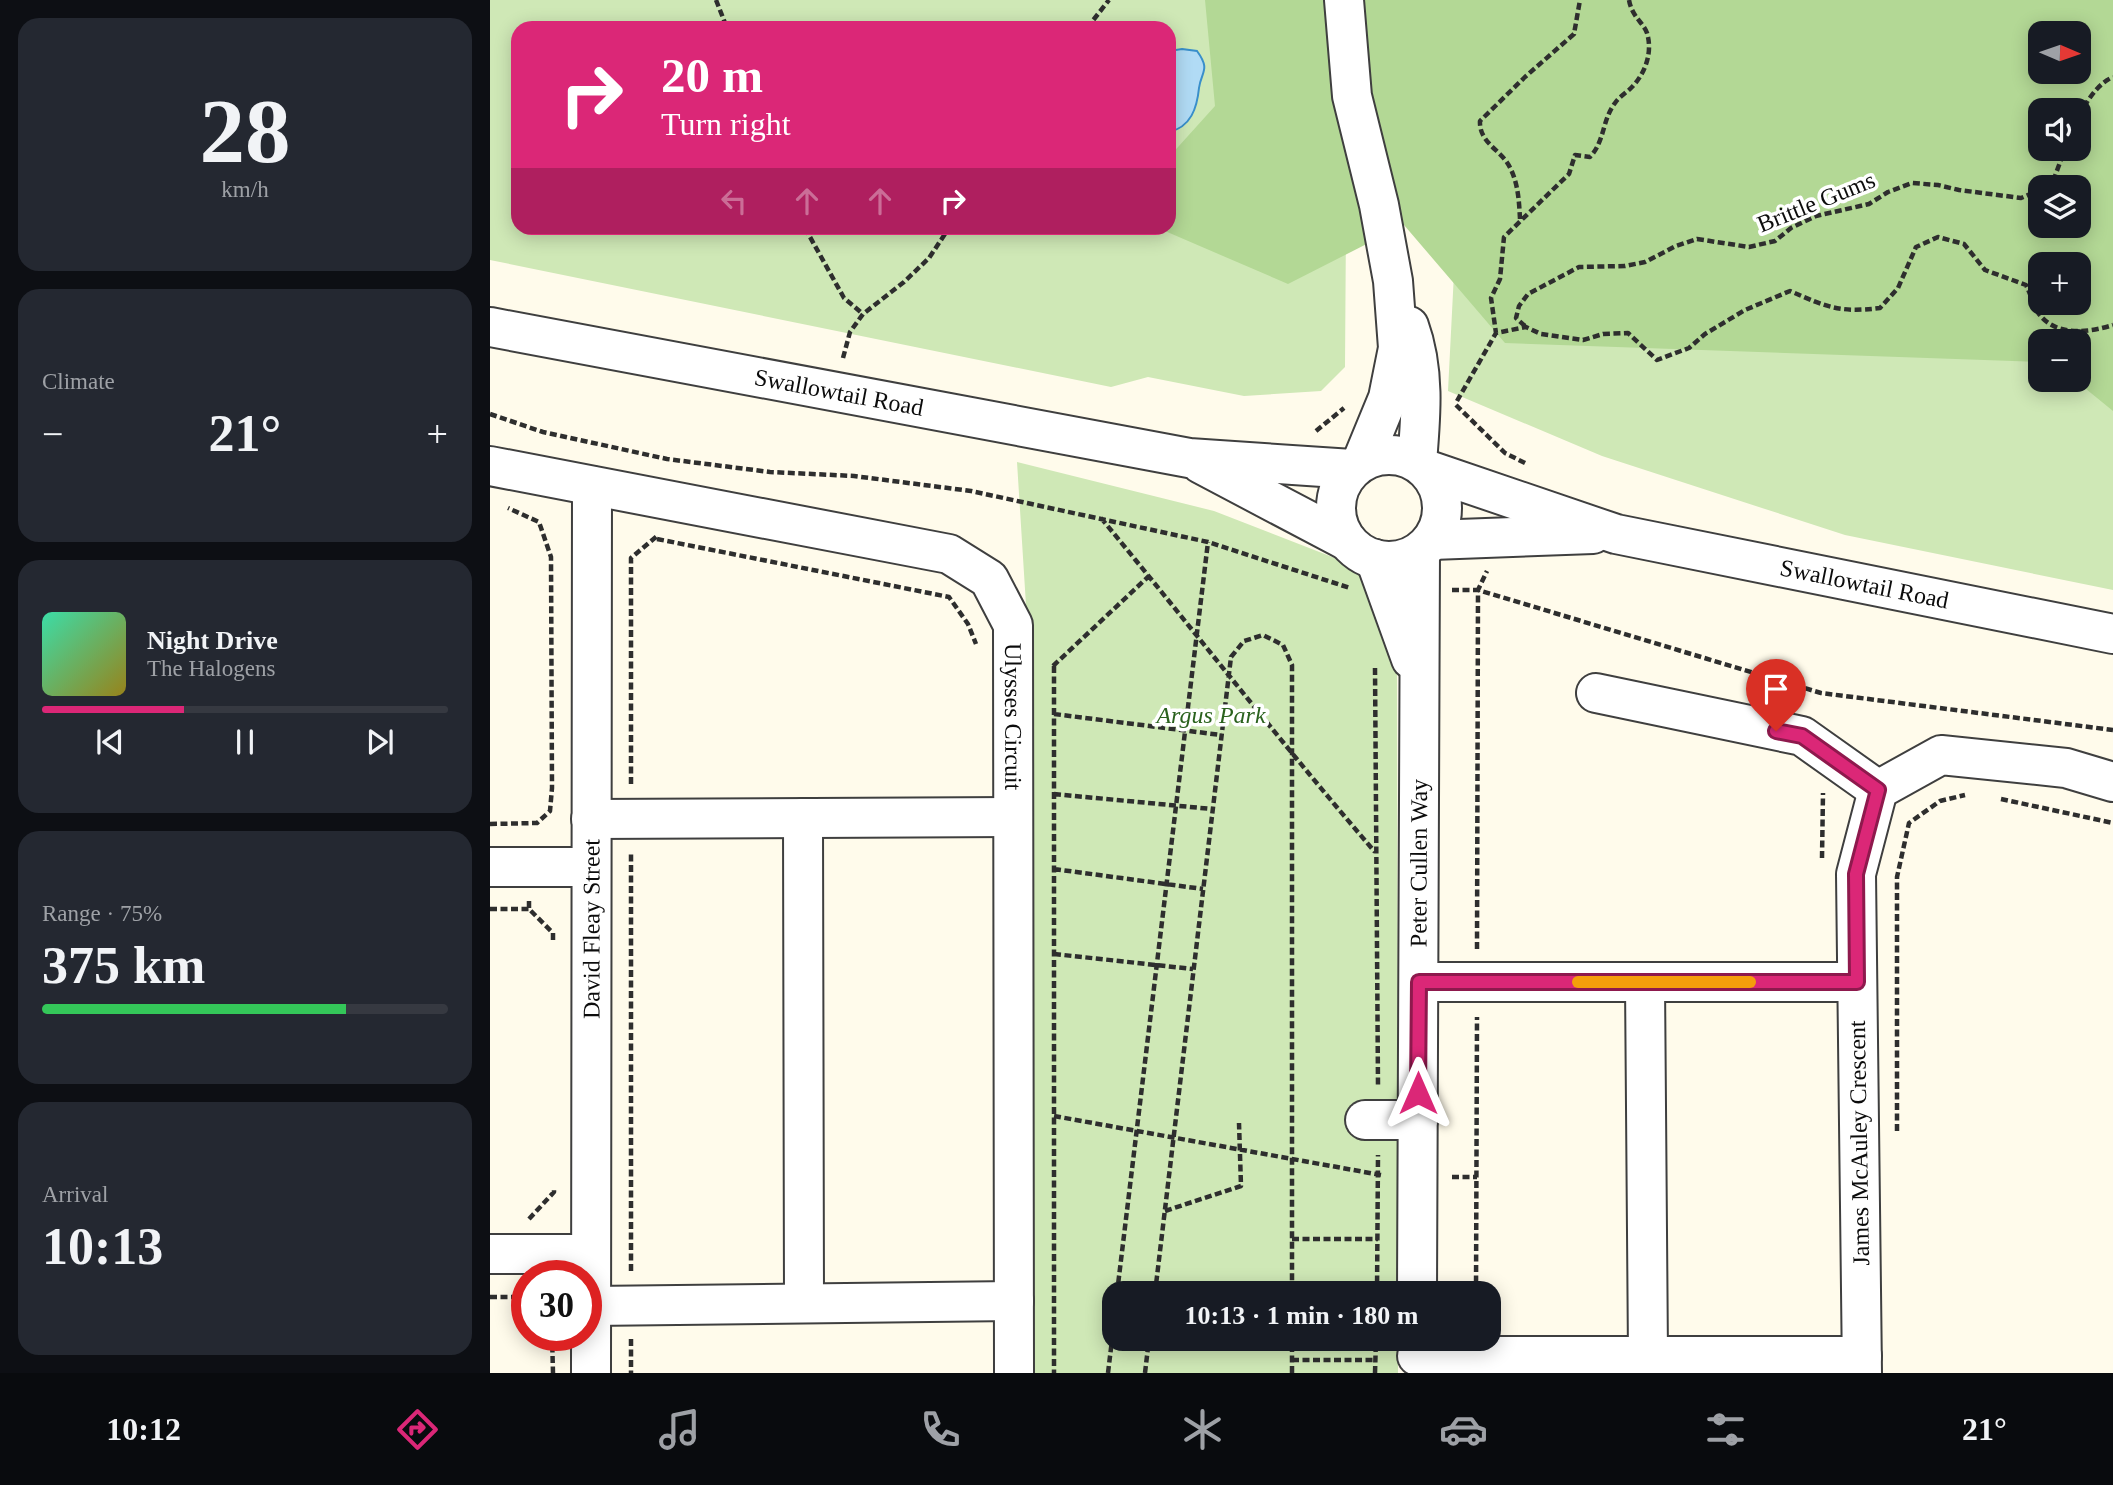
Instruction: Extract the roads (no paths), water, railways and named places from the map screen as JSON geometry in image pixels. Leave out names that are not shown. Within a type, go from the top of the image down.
[{"type":"street","points":[[1344,0],[1352,96],[1379,205],[1393,281],[1398,348],[1388,398],[1357,465],[1344,478],[1336,504],[1340,530],[1361,564]]},
{"type":"street","points":[[1393,281],[1416,345],[1423,401],[1423,466],[1437,483],[1442,497],[1443,512],[1439,527],[1426,546]]},
{"type":"street","name":"Swallowtail Road","points":[[490,327],[1189,458],[1357,465],[1375,456],[1404,456],[1423,466],[1616,534],[2113,634]]},
{"type":"street","name":"Swallowtail Road","points":[[1189,458],[1361,564],[1398,561],[1426,546],[1616,534]]},
{"type":"street","name":"Ulysses Circuit","points":[[490,466],[949,554],[989,579],[1013,625],[1014,1373]]},
{"type":"street","name":"David Fleay Street","points":[[591,1260],[592,486]]},
{"type":"street","name":"Peter Cullen Way","points":[[1417,1281],[1420,684],[1426,546]]},
{"type":"street","name":"Peter Cullen Way","points":[[1361,564],[1420,684]]},
{"type":"street","points":[[1596,693],[1802,736],[1878,790],[1941,755],[2066,768],[2113,782]]},
{"type":"street","name":"James McAuley Crescent","points":[[1862,1364],[1856,874],[1878,790]]},
{"type":"street","points":[[591,819],[1013,817]]},
{"type":"street","points":[[803,818],[804,1303]]},
{"type":"street","points":[[508,867],[591,867]]},
{"type":"street","points":[[1419,982],[1857,982]]},
{"type":"street","points":[[1645,982],[1648,1356]]},
{"type":"street","points":[[1371,1120],[1418,1120]]},
{"type":"street","points":[[490,1254],[591,1254]]},
{"type":"street","points":[[602,1306],[1014,1301]]},
{"type":"street","name":"David Fleay Street","points":[[591,1351],[591,1373]]},
{"type":"street","points":[[1417,1356],[1648,1356],[1862,1364]]},
{"type":"water","points":[[1176,50],[1197,51],[1204,63],[1204,71],[1192,116],[1176,129]]},
{"type":"park label","name":"Argus Park","points":[[1211,715]]}]
